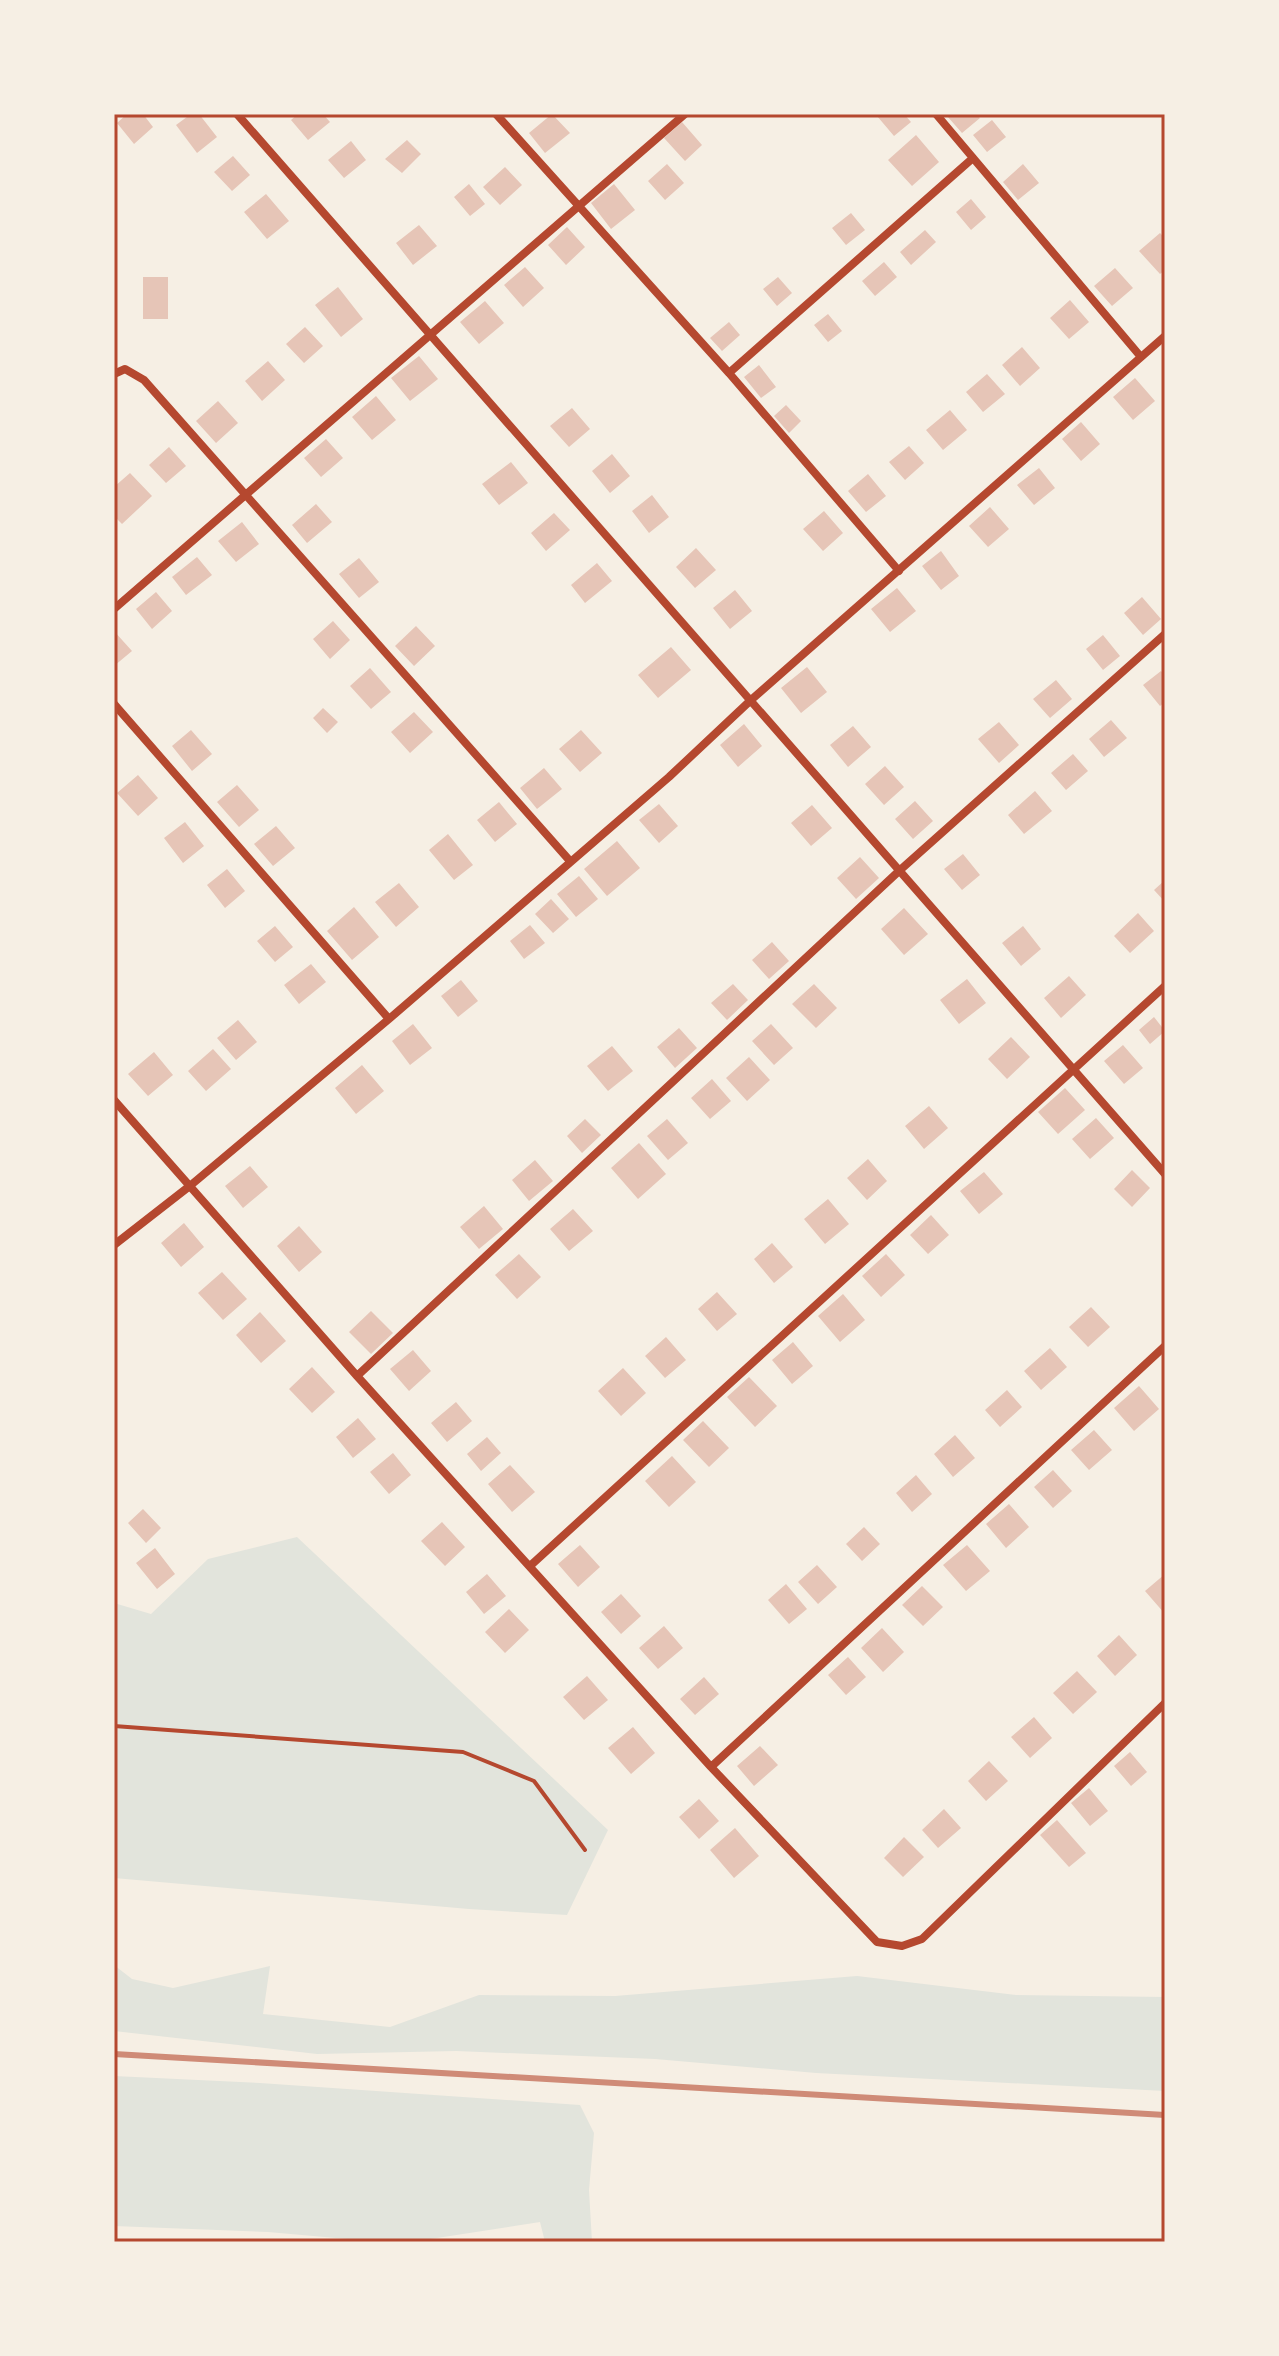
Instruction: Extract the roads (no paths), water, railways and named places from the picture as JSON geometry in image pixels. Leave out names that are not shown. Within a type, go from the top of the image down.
[{"type":"street","points":[[237,114],[1165,1174]]},
{"type":"street","points":[[496,114],[729,373],[899,571]]},
{"type":"street","points":[[114,609],[685,114]]},
{"type":"street","points":[[936,114],[1141,357]]},
{"type":"street","points":[[729,373],[973,158]]},
{"type":"street","points":[[114,1245],[191,1185],[389,1019],[669,777],[751,700],[1165,336]]},
{"type":"street","points":[[114,374],[125,369],[144,380],[570,861]]},
{"type":"street","points":[[357,1376],[899,871],[1165,634]]},
{"type":"street","points":[[114,704],[389,1019]]},
{"type":"street","points":[[530,1566],[1165,986]]},
{"type":"street","points":[[114,1100],[357,1376],[711,1767],[877,1942],[902,1946],[922,1939],[1165,1703]]},
{"type":"street","points":[[711,1767],[1165,1346]]},
{"type":"railway","points":[[114,2054],[1165,2115]]}]
